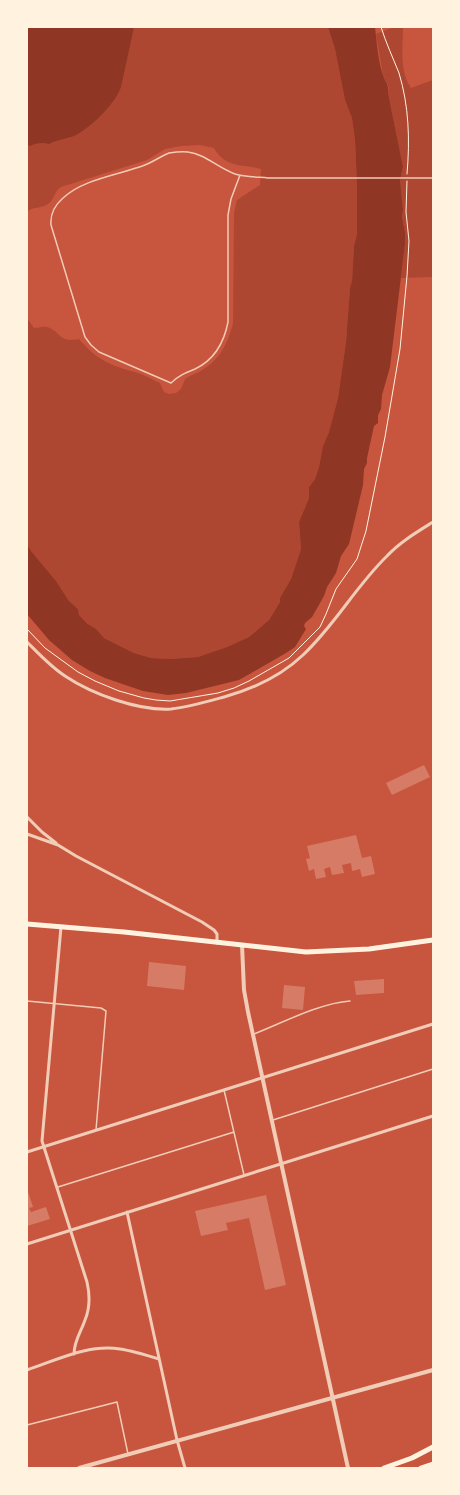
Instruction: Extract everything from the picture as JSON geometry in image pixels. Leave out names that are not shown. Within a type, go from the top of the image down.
[{"type":"main road","points":[[27,924],[124,932],[217,943],[318,952],[368,949],[433,940]]},
{"type":"main road","points":[[384,1468],[412,1458],[433,1447]]},
{"type":"main road","points":[[421,1468],[433,1464]]},
{"type":"street","points":[[27,642],[49,664],[65,676],[101,694],[134,704],[159,709],[170,709],[236,694],[274,677],[302,656],[321,637],[363,583],[387,556],[407,539],[433,522]]},
{"type":"street","points":[[27,817],[58,845],[76,856],[202,922],[217,934],[217,943]]},
{"type":"street","points":[[27,834],[58,845]]},
{"type":"street","points":[[61,927],[42,1139],[89,1292],[89,1307],[87,1316],[77,1339],[74,1354]]},
{"type":"street","points":[[242,945],[244,990],[252,1035],[348,1468]]},
{"type":"street","points":[[27,1152],[433,1024]]},
{"type":"street","points":[[27,1244],[433,1116]]},
{"type":"street","points":[[127,1212],[177,1440],[185,1468]]},
{"type":"street","points":[[27,1370],[74,1354],[95,1349],[119,1349],[159,1359]]},
{"type":"street","points":[[79,1468],[433,1370]]},
{"type":"lane","points":[[240,175],[231,199],[228,215],[228,322],[224,338],[212,357],[205,363],[182,374],[171,383],[99,352],[85,337],[51,225],[52,214],[62,198],[80,187],[144,165],[176,152],[197,154],[221,168],[240,175],[268,178],[433,178]]},
{"type":"lane","points":[[27,1001],[101,1008],[106,1011],[96,1130]]},
{"type":"lane","points":[[252,1035],[306,1013],[336,1003],[350,1001]]},
{"type":"lane","points":[[271,1120],[433,1069]]},
{"type":"lane","points":[[224,1090],[244,1175]]},
{"type":"lane","points":[[57,1187],[234,1132]]},
{"type":"lane","points":[[27,1425],[117,1402],[128,1454]]},
{"type":"path","points":[[27,629],[45,648],[78,672],[95,681],[119,691],[144,698],[170,700],[218,692],[249,681],[289,658],[320,627],[336,589],[357,559],[362,546],[385,437],[400,349],[409,241],[406,212],[409,135],[405,98],[399,73],[381,27]]},
{"type":"shaded area","points":[[27,27],[328,27],[335,49],[345,100],[352,118],[355,140],[357,185],[357,234],[354,246],[346,342],[338,398],[329,432],[323,446],[319,467],[315,479],[309,487],[309,498],[299,522],[301,549],[291,579],[280,598],[280,602],[269,620],[249,637],[227,647],[198,657],[170,659],[151,658],[134,653],[104,638],[79,615],[78,609],[69,601],[56,581],[27,544],[27,318],[34,328],[47,327],[67,340],[79,339],[90,351],[102,360],[160,383],[164,392],[169,394],[176,393],[181,389],[185,379],[206,368],[212,363],[222,351],[228,338],[233,323],[234,213],[237,200],[260,185],[261,169],[229,162],[223,159],[214,148],[200,145],[181,146],[165,149],[147,160],[61,187],[48,204],[31,209],[27,212]]},
{"type":"shaded area","points":[[27,27],[134,27],[121,87],[118,94],[97,120],[75,136],[49,144],[41,143],[30,146],[27,145]]},
{"type":"shaded area","points":[[328,27],[375,27],[379,59],[388,87],[403,167],[400,180],[405,244],[390,367],[382,395],[378,423],[374,426],[367,463],[364,469],[363,485],[349,544],[341,556],[336,573],[327,587],[324,596],[312,617],[305,623],[304,626],[306,629],[295,647],[239,680],[186,693],[168,695],[143,691],[105,678],[72,660],[49,640],[27,614],[27,544],[56,581],[69,601],[78,609],[79,615],[88,624],[96,629],[104,638],[134,653],[151,658],[170,659],[198,657],[227,647],[249,637],[269,620],[280,602],[280,598],[291,579],[301,549],[299,522],[309,498],[309,487],[315,479],[319,467],[323,446],[329,432],[338,398],[346,342],[354,246],[357,234],[357,185],[355,140],[352,118],[345,100],[335,49]]},
{"type":"shaded area","points":[[394,27],[403,27],[403,67],[407,81],[411,88],[433,80],[433,277],[401,278],[405,244],[400,180],[403,167],[388,93],[389,88],[383,75],[376,34]]},
{"type":"building","points":[[424,765],[430,777],[392,795],[386,783]]},
{"type":"building","points":[[356,835],[362,858],[371,856],[375,874],[362,877],[360,869],[352,871],[351,863],[342,865],[344,873],[332,875],[330,867],[324,869],[326,877],[316,879],[314,869],[309,871],[306,859],[310,858],[307,846]]},
{"type":"building","points":[[149,962],[186,966],[184,990],[147,986]]},
{"type":"building","points":[[384,979],[384,993],[356,995],[354,981]]},
{"type":"building","points":[[284,985],[305,987],[303,1010],[282,1008]]},
{"type":"building","points":[[27,1189],[33,1207],[29,1208],[31,1212],[46,1207],[50,1219],[27,1226]]},
{"type":"building","points":[[266,1195],[286,1285],[265,1290],[249,1218],[226,1223],[228,1230],[201,1236],[195,1211]]}]
